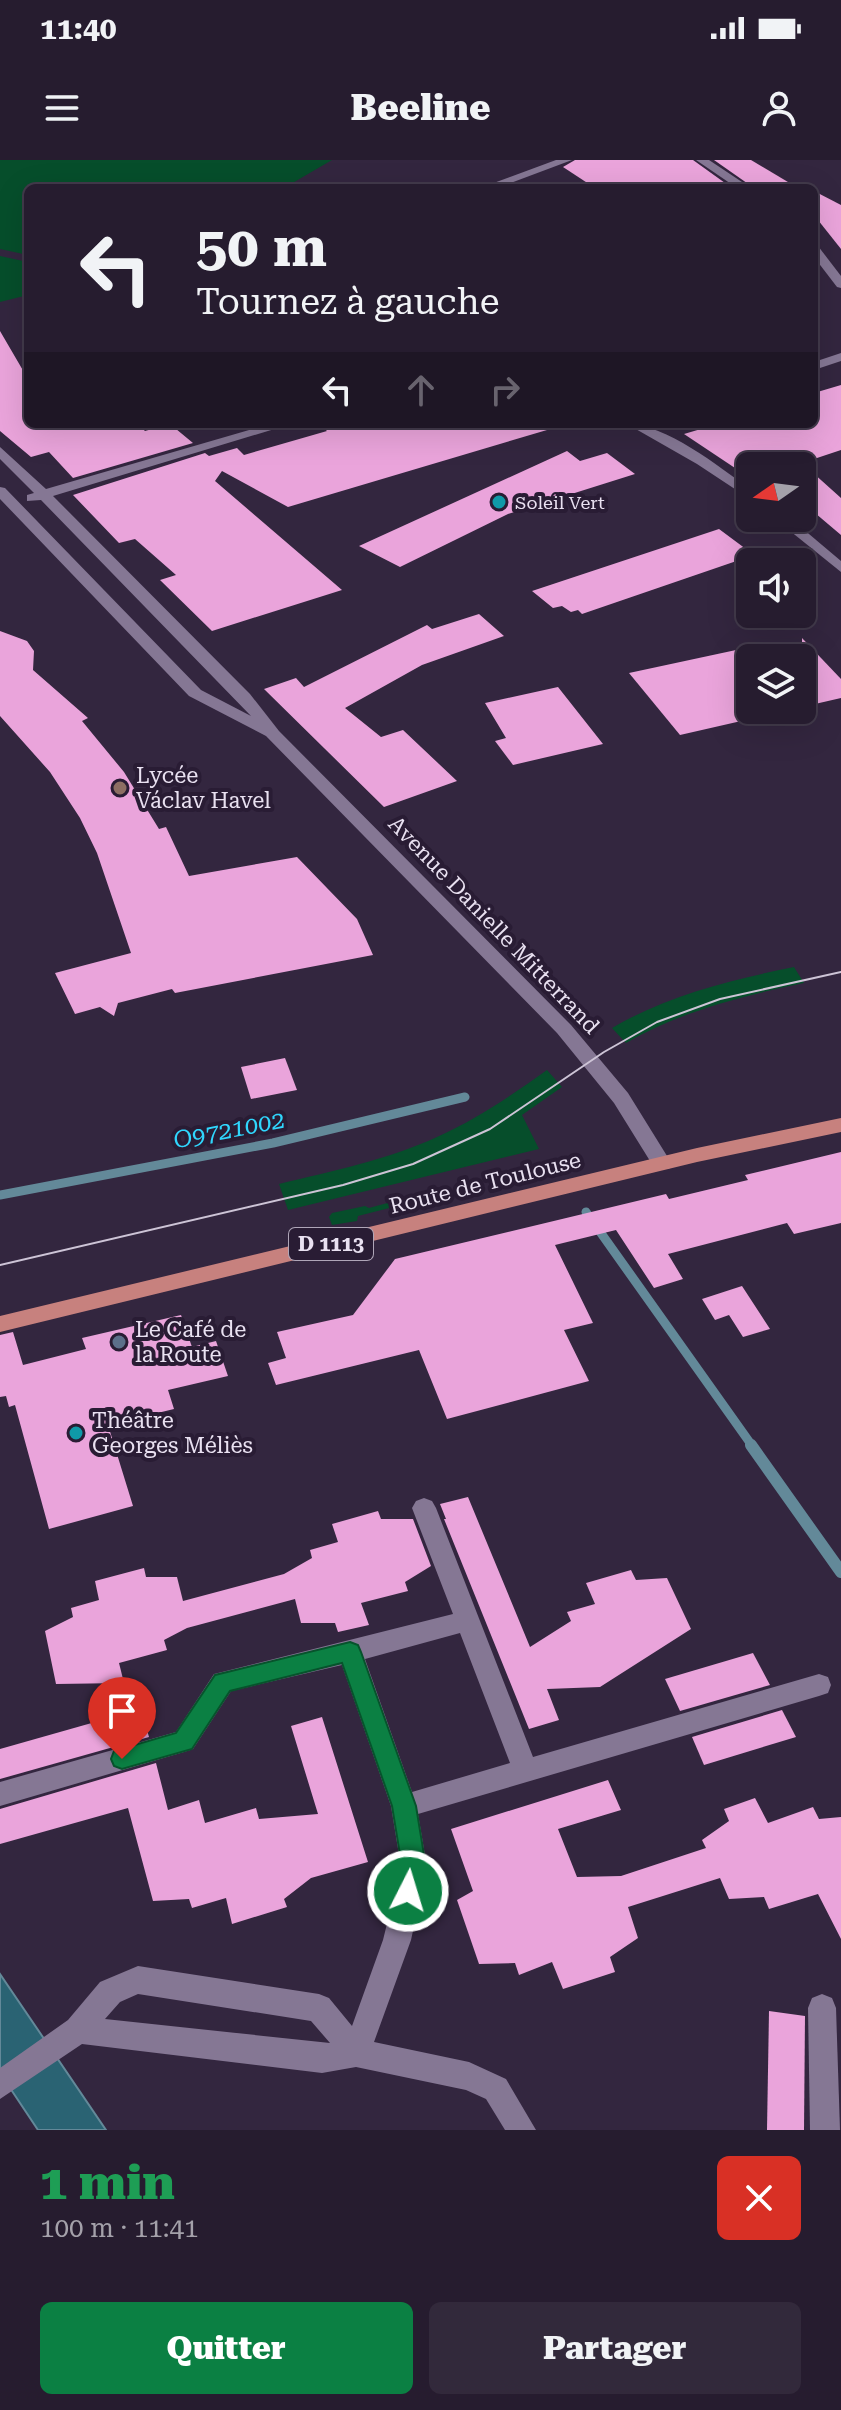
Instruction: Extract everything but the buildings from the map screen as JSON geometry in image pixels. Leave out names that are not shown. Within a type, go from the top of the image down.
[{"type":"main road","name":"Route de Toulouse","points":[[0,1324],[662,1164],[841,1125]]},
{"type":"street","points":[[498,184],[567,160]]},
{"type":"street","points":[[701,160],[739,184]]},
{"type":"street","points":[[818,254],[841,284]]},
{"type":"street","points":[[818,365],[841,357]]},
{"type":"street","points":[[38,490],[232,428]]},
{"type":"street","points":[[5,496],[38,490],[269,428]]},
{"type":"street","points":[[641,428],[702,461],[736,485]]},
{"type":"street","name":"Avenue Danielle Mitterrand","points":[[0,451],[244,697],[273,734],[564,1029],[621,1098],[662,1164]]},
{"type":"street","name":"Avenue Danielle Mitterrand","points":[[5,496],[195,693],[273,734]]},
{"type":"street","points":[[798,532],[841,568]]},
{"type":"street","points":[[424,1508],[526,1771]]},
{"type":"street","points":[[0,1794],[184,1741],[223,1682],[468,1620]]},
{"type":"street","points":[[350,1652],[404,1806],[414,1867],[397,1940],[356,2053]]},
{"type":"street","points":[[404,1806],[819,1685]]},
{"type":"street","points":[[1,2084],[67,2038],[110,1992],[138,1980],[319,2008],[356,2053]]},
{"type":"street","points":[[822,2008],[825,2130]]},
{"type":"street","points":[[67,2038],[322,2059],[356,2053],[469,2076],[496,2089],[521,2130]]},
{"type":"green space","points":[[0,160],[332,160],[291,184],[24,184],[24,254],[0,249]]},
{"type":"green space","points":[[0,256],[24,261],[24,296],[0,302]]},
{"type":"green space","points":[[794,967],[804,983],[713,1006],[669,1022],[626,1043],[612,1028],[678,998],[723,983]]},
{"type":"green space","points":[[547,1070],[562,1087],[522,1115],[539,1149],[288,1210],[279,1184],[418,1145],[480,1114]]},
{"type":"green space","points":[[420,1194],[427,1197],[430,1204],[401,1205],[358,1216],[357,1221],[332,1225],[329,1217],[332,1213],[365,1206],[369,1208]]},
{"type":"water","points":[[0,1974],[106,2130],[38,2130],[0,2073]]},
{"type":"waterway","name":"O9721002","points":[[0,1195],[273,1143],[465,1097]]},
{"type":"waterway","name":"O9721002","points":[[586,1212],[753,1447]]},
{"type":"waterway","name":"O9721002","points":[[751,1445],[841,1572]]},
{"type":"tram line","points":[[0,1265],[343,1185],[413,1164],[490,1129],[604,1052],[657,1022],[720,999],[841,972]]},
{"type":"place","name":"Soleil Vert","points":[[499,502]]},
{"type":"place","name":"Lycée Václav Havel","points":[[120,788]]},
{"type":"place","name":"Le Café de la Route","points":[[119,1342]]},
{"type":"place","name":"Théâtre Georges Méliès","points":[[76,1433]]},
{"type":"route","points":[[122,1759],[184,1741],[223,1682],[350,1652],[404,1806],[414,1867],[408,1891]]}]
